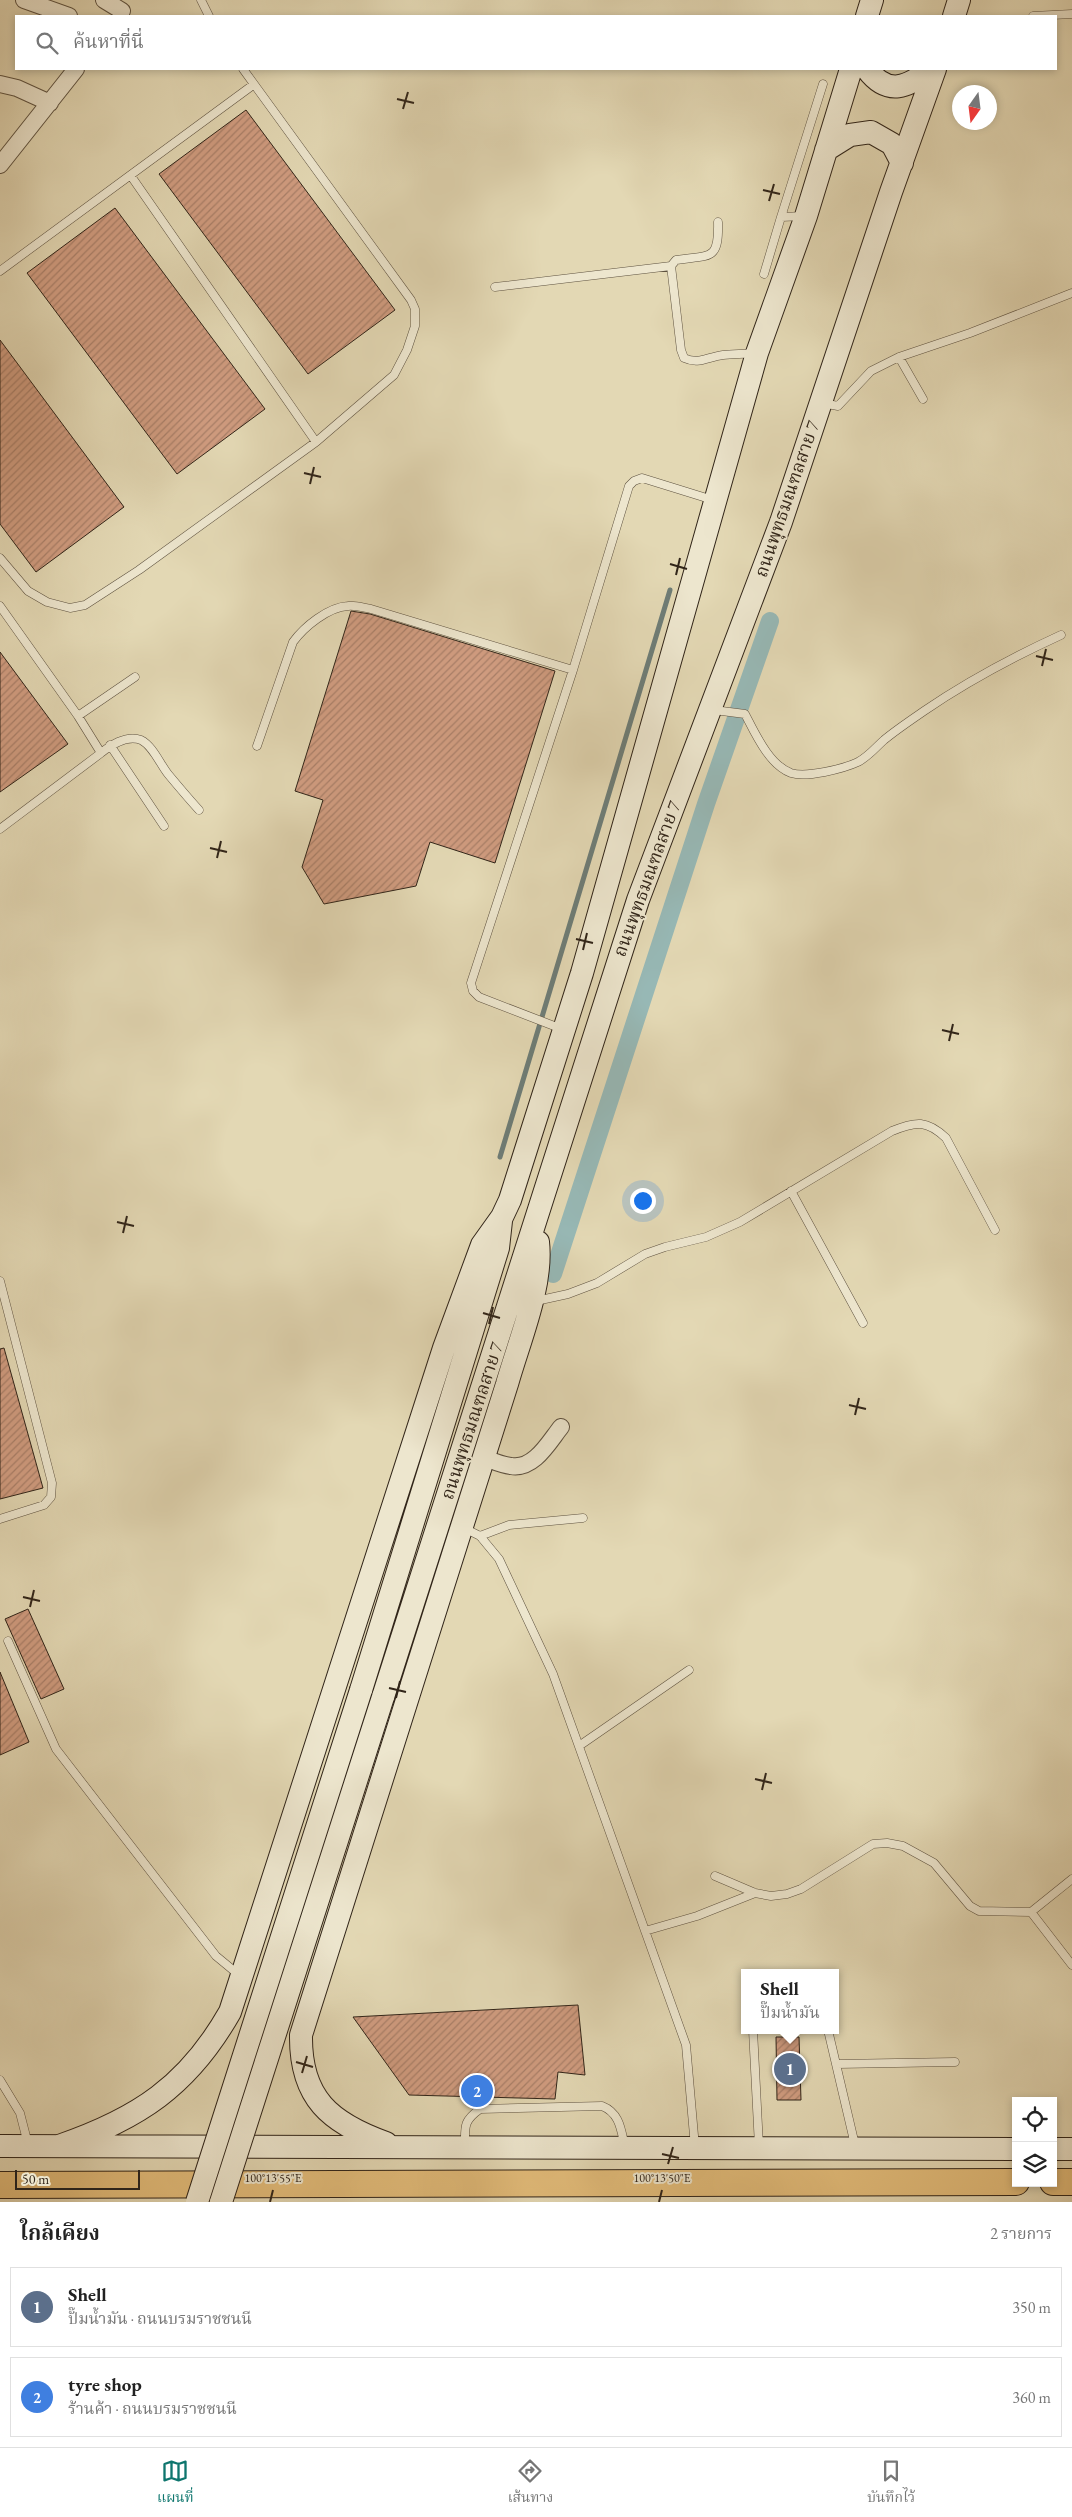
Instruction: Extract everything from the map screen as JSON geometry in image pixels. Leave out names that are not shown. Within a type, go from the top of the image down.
[{"type":"highway","points":[[0,2185],[1012,2182]]},
{"type":"highway","points":[[1057,2182],[1072,2182]]},
{"type":"main road","points":[[867,15],[872,0]]},
{"type":"main road","points":[[954,15],[958,0]]},
{"type":"main road","name":"ถนนพุทธมณฑลสาย 7","points":[[502,1217],[510,1200],[585,964],[757,353],[806,216],[851,70]]},
{"type":"main road","points":[[868,70],[875,79],[893,87],[913,83],[930,70]]},
{"type":"main road","name":"ถนนพุทธมณฑลสาย 7","points":[[220,2202],[536,1223],[638,900],[781,522],[820,402],[935,70]]},
{"type":"main road","points":[[826,150],[850,135],[871,132],[892,144],[902,163]]},
{"type":"main road","points":[[197,2202],[361,1690],[498,1248],[502,1217]]},
{"type":"main road","points":[[59,2146],[123,2121],[158,2097],[185,2074],[213,2042],[230,2012],[444,1348],[482,1244],[502,1217]]},
{"type":"main road","points":[[399,2148],[350,2128],[330,2114],[315,2096],[306,2080],[300,2058],[301,2035],[471,1532],[484,1458],[530,1302],[539,1257],[536,1223]]},
{"type":"main road","points":[[0,2146],[1012,2149]]},
{"type":"main road","points":[[1057,2149],[1072,2149]]},
{"type":"street","points":[[24,0],[66,15]]},
{"type":"street","points":[[104,0],[124,9]]},
{"type":"street","points":[[0,165],[75,70]]},
{"type":"street","points":[[0,84],[17,88],[50,103]]},
{"type":"street","points":[[484,1458],[512,1466],[530,1462],[539,1455],[561,1426]]},
{"type":"lane","points":[[201,0],[208,15]]},
{"type":"lane","points":[[1052,15],[1072,14]]},
{"type":"lane","points":[[0,558],[28,591],[47,602],[70,608],[85,605],[139,570],[316,442],[394,375],[407,350],[415,326],[415,310],[411,300],[244,70]]},
{"type":"lane","points":[[764,274],[823,84]]},
{"type":"lane","points":[[0,271],[253,85]]},
{"type":"lane","points":[[131,176],[316,442]]},
{"type":"lane","points":[[781,217],[806,216]]},
{"type":"lane","points":[[495,287],[671,266],[676,260],[709,255],[714,252],[718,243],[718,222]]},
{"type":"lane","points":[[671,266],[681,350],[684,358],[692,362],[703,361],[720,355],[757,353]]},
{"type":"lane","points":[[820,402],[838,406],[871,371],[899,357],[970,333],[1072,293]]},
{"type":"lane","points":[[899,357],[923,398]]},
{"type":"lane","points":[[564,1030],[479,997],[473,991],[471,982],[573,670],[629,486],[634,481],[642,478],[715,501]]},
{"type":"lane","points":[[0,606],[78,716],[101,753]]},
{"type":"lane","points":[[256,746],[293,642],[299,634],[336,608],[348,606],[371,609],[573,670]]},
{"type":"lane","points":[[709,710],[745,714],[755,733],[778,766],[791,773],[805,775],[824,771],[857,762],[872,753],[883,741],[924,711],[990,670],[1061,635]]},
{"type":"lane","points":[[78,716],[135,677]]},
{"type":"lane","points":[[0,829],[110,745],[128,739],[140,740],[150,748],[167,773],[199,810]]},
{"type":"lane","points":[[110,745],[164,826]]},
{"type":"lane","points":[[530,1302],[568,1294],[597,1283],[645,1254],[664,1247],[706,1237],[740,1222],[892,1130],[909,1124],[923,1123],[935,1128],[946,1138],[995,1230]]},
{"type":"lane","points":[[791,1192],[863,1323]]},
{"type":"lane","points":[[0,1281],[52,1483],[51,1497],[44,1505],[0,1519]]},
{"type":"lane","points":[[471,1532],[509,1525],[583,1518]]},
{"type":"lane","points":[[471,1532],[499,1560],[553,1674],[686,2045],[695,2149]]},
{"type":"lane","points":[[8,1642],[56,1749],[216,1956],[242,1978]]},
{"type":"lane","points":[[579,1746],[688,1670]]},
{"type":"lane","points":[[715,1876],[755,1893],[771,1896],[787,1894],[801,1889],[873,1844],[887,1843],[903,1846],[934,1863],[970,1906],[979,1910],[1032,1912],[1072,1879]]},
{"type":"lane","points":[[645,1931],[697,1916],[755,1893]]},
{"type":"lane","points":[[1032,1912],[1072,1965]]},
{"type":"lane","points":[[753,2034],[759,2148]]},
{"type":"lane","points":[[829,2034],[856,2148]]},
{"type":"lane","points":[[837,2064],[955,2062]]},
{"type":"lane","points":[[0,2080],[20,2113],[29,2146]]},
{"type":"lane","points":[[465,2148],[465,2127],[469,2117],[480,2109],[602,2106],[612,2110],[618,2119],[626,2149]]},
{"type":"building","points":[[246,110],[395,310],[308,374],[159,174]]},
{"type":"building","points":[[115,208],[265,409],[177,474],[27,273]]},
{"type":"building","points":[[0,340],[124,507],[36,572],[0,524]]},
{"type":"building","points":[[351,611],[370,614],[555,671],[495,863],[430,842],[416,886],[324,904],[302,867],[323,800],[295,791]]},
{"type":"building","points":[[0,652],[68,744],[0,792]]},
{"type":"building","points":[[4,1348],[43,1488],[0,1499],[0,1349]]},
{"type":"building","points":[[28,1609],[64,1689],[41,1699],[5,1619]]},
{"type":"building","points":[[0,1672],[29,1742],[0,1755]]},
{"type":"building","points":[[578,2005],[585,2075],[558,2072],[555,2099],[409,2095],[353,2017]]},
{"type":"building","points":[[776,2037],[799,2037],[801,2100],[777,2100]]},
{"type":"waterway","points":[[500,1157],[670,590]]},
{"type":"waterway","points":[[553,1274],[706,804],[770,621]]},
{"type":"place","name":"Shell","points":[[790,2069]]},
{"type":"place","name":"tyre shop","points":[[477,2091]]}]
